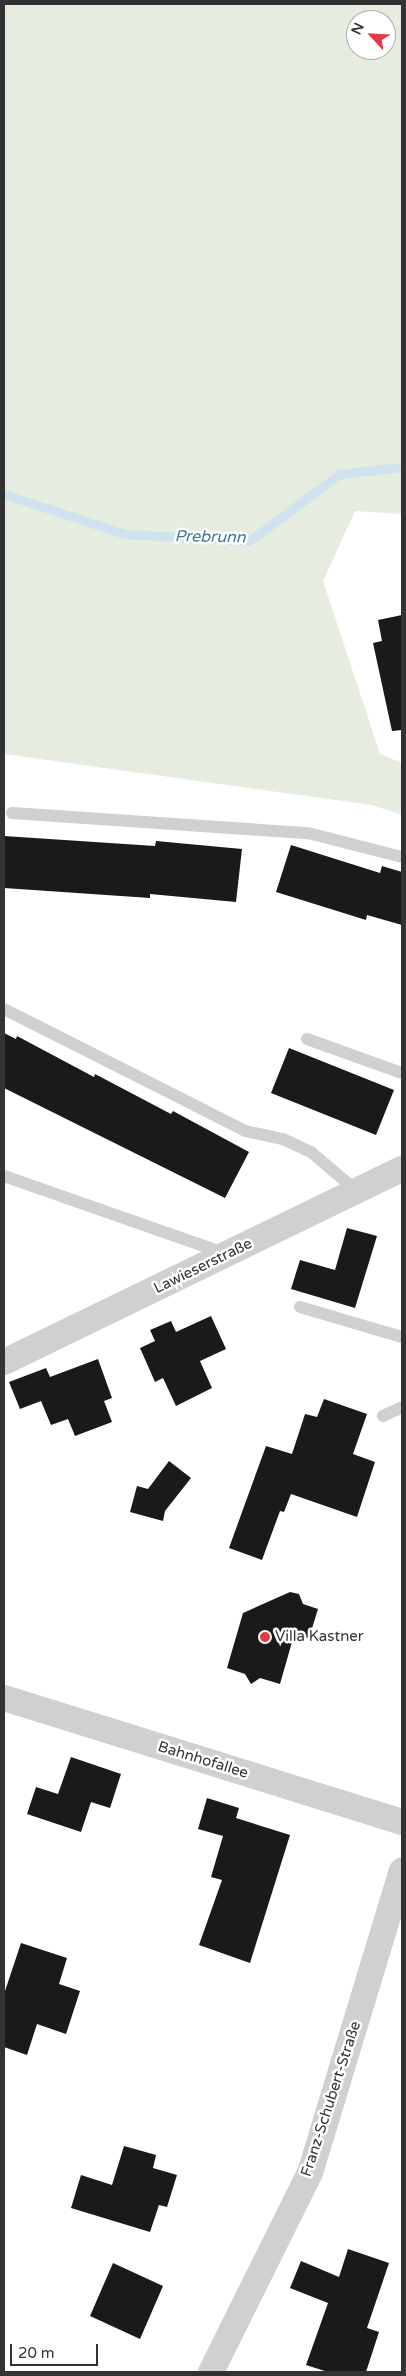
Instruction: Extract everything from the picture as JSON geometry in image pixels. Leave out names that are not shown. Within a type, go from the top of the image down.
[{"type":"street","name":"Lawieserstraße","points":[[4,1362],[402,1169]]},
{"type":"street","name":"Bahnhofallee","points":[[4,1698],[402,1822]]},
{"type":"street","name":"Franz-Schubert-Straße","points":[[211,2372],[310,2173],[402,1870]]},
{"type":"lane","points":[[12,813],[308,833],[402,857]]},
{"type":"lane","points":[[4,1009],[245,1131],[283,1139],[311,1152],[358,1192]]},
{"type":"lane","points":[[307,1039],[402,1073]]},
{"type":"lane","points":[[4,1176],[228,1254]]},
{"type":"lane","points":[[300,1307],[402,1337]]},
{"type":"lane","points":[[383,1416],[402,1407]]},
{"type":"shaded area","points":[[4,4],[402,4],[402,514],[355,511],[323,581],[380,754],[402,763],[402,815],[372,805],[4,754]]},
{"type":"building","points":[[402,615],[402,730],[392,731],[373,643],[382,641],[378,620]]},
{"type":"building","points":[[4,836],[155,846],[156,841],[242,849],[236,902],[150,894],[150,898],[4,888]]},
{"type":"building","points":[[291,845],[380,873],[382,866],[402,872],[402,925],[367,915],[366,920],[276,892]]},
{"type":"building","points":[[4,1033],[16,1039],[17,1036],[94,1077],[95,1074],[171,1114],[173,1111],[249,1152],[225,1198],[4,1088]]},
{"type":"building","points":[[289,1048],[394,1090],[376,1135],[271,1093]]},
{"type":"building","points":[[347,1228],[377,1236],[355,1308],[291,1289],[300,1260],[335,1270]]},
{"type":"building","points":[[211,1316],[226,1349],[200,1361],[212,1388],[176,1406],[163,1378],[155,1382],[140,1348],[155,1341],[150,1330],[171,1321],[176,1332]]},
{"type":"building","points":[[98,1359],[112,1398],[104,1401],[112,1422],[75,1436],[68,1419],[51,1425],[41,1401],[20,1409],[9,1382],[46,1368],[50,1377]]},
{"type":"building","points":[[324,1399],[367,1414],[353,1454],[375,1462],[357,1517],[291,1494],[284,1512],[280,1511],[262,1560],[229,1548],[266,1446],[292,1454],[305,1414],[317,1417]]},
{"type":"building","points":[[169,1461],[191,1478],[165,1511],[163,1521],[130,1512],[137,1486],[148,1489]]},
{"type":"building","name":"Villa Kastner","points":[[290,1592],[299,1594],[303,1604],[318,1609],[309,1638],[294,1635],[280,1684],[260,1678],[251,1684],[245,1674],[227,1668],[243,1613]]},
{"type":"building","points":[[71,1757],[121,1774],[110,1808],[91,1802],[81,1832],[27,1814],[36,1787],[58,1794]]},
{"type":"building","points":[[207,1798],[239,1808],[236,1818],[290,1835],[250,1963],[199,1945],[222,1880],[211,1877],[223,1836],[198,1829]]},
{"type":"building","points":[[21,1943],[67,1958],[59,1984],[80,1991],[66,2034],[37,2024],[27,2055],[4,2047],[4,1994]]},
{"type":"building","points":[[124,2146],[156,2155],[153,2168],[177,2175],[167,2207],[159,2205],[150,2232],[71,2208],[81,2175],[112,2185]]},
{"type":"building","points":[[348,2249],[389,2263],[367,2328],[379,2332],[366,2372],[328,2372],[306,2365],[328,2303],[290,2288],[301,2261],[339,2277]]},
{"type":"building","points":[[113,2263],[163,2286],[140,2339],[90,2316]]},
{"type":"waterway","name":"Prebrunn","points":[[4,494],[125,534],[249,541],[340,474],[402,467]]},
{"type":"place","name":"Villa Kastner","points":[[265,1637]]}]
